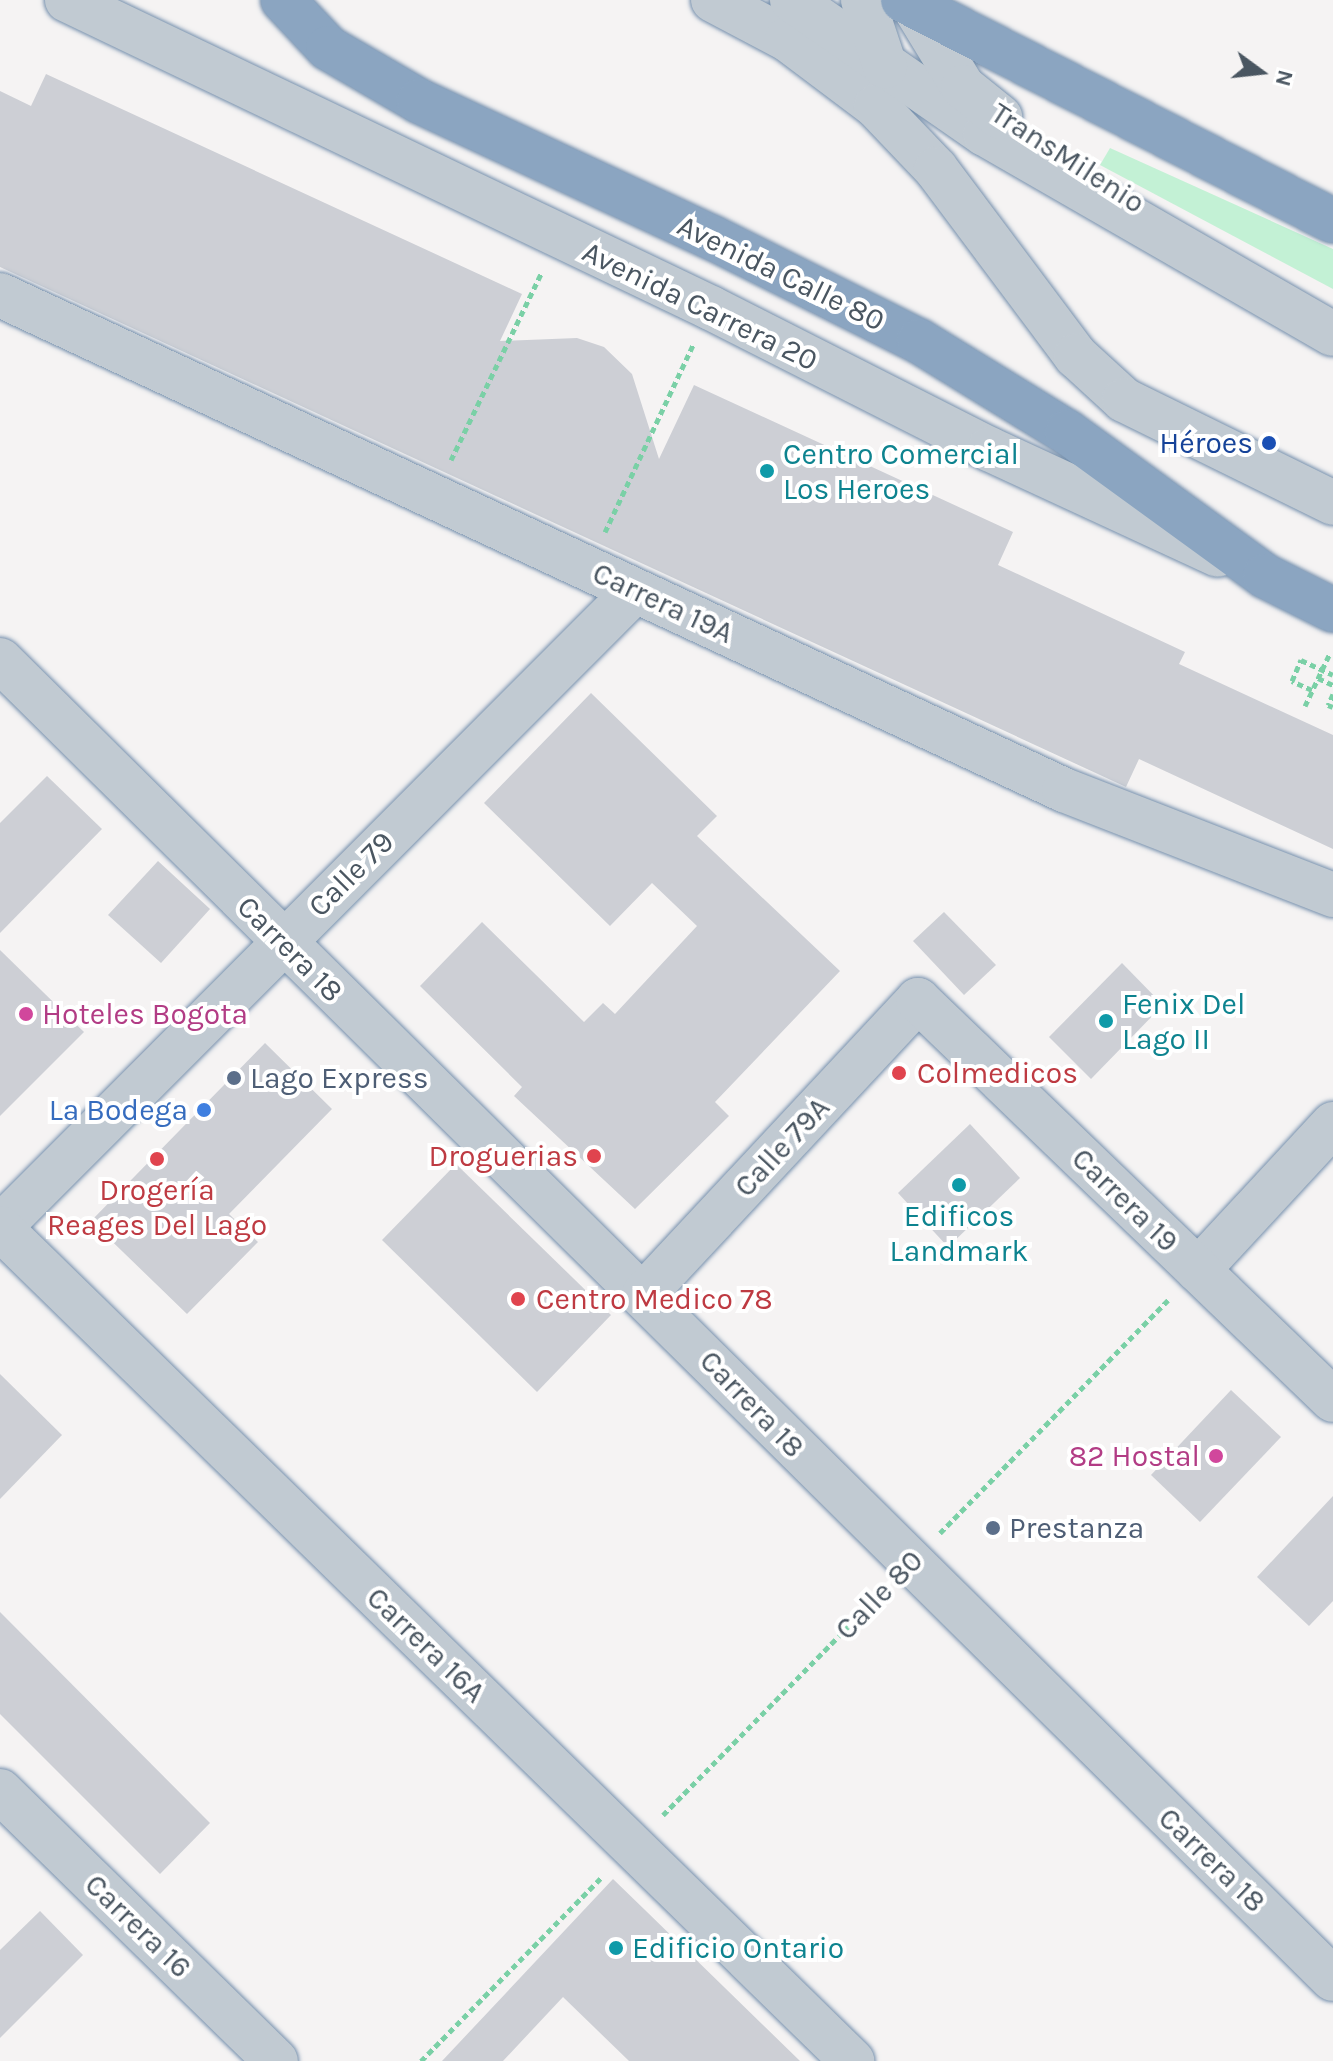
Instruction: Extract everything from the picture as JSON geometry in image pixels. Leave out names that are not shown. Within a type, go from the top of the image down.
[{"type":"highway","name":"Avenida Calle 80","points":[[283,0],[328,48],[419,101],[713,238],[919,341],[1067,432],[1265,576]]},
{"type":"highway","points":[[909,2],[1333,221]]},
{"type":"highway","name":"Avenida Carrera 20","points":[[1265,576],[1333,610]]},
{"type":"street","name":"Avenida Carrera 20","points":[[67,0],[559,238],[711,308],[989,449],[1265,576]]},
{"type":"street","points":[[713,0],[825,65],[876,106],[936,169],[1029,299],[1076,356],[1124,400],[1333,503]]},
{"type":"street","name":"TransMilenio","points":[[792,0],[985,134],[1333,334]]},
{"type":"street","points":[[863,0],[883,61],[936,169]]},
{"type":"street","name":"TransMilenio","points":[[909,2],[963,87],[998,116],[1131,196],[1256,290]]},
{"type":"street","name":"Carrera 19A","points":[[0,295],[1064,790],[1333,895]]},
{"type":"street","name":"Calle 79","points":[[0,1228],[635,591]]},
{"type":"street","name":"Carrera 18","points":[[0,660],[282,942],[644,1294],[910,1564],[1333,1979]]},
{"type":"street","name":"Calle 79A","points":[[644,1294],[918,1000]]},
{"type":"street","name":"Carrera 19","points":[[918,1000],[1333,1400]]},
{"type":"street","points":[[1198,1270],[1333,1124]]},
{"type":"street","name":"Carrera 16A","points":[[0,1228],[852,2061]]},
{"type":"street","name":"Carrera 16","points":[[0,1791],[276,2061]]},
{"type":"path","points":[[433,497],[559,238]]},
{"type":"path","points":[[588,569],[711,308]]},
{"type":"path","points":[[1305,706],[1333,646]]},
{"type":"path","points":[[1312,690],[1292,681],[1301,660],[1333,675]]},
{"type":"path","points":[[1318,678],[1333,685]]},
{"type":"path","points":[[1333,694],[1328,705],[1333,707]]},
{"type":"path","name":"Calle 80","points":[[421,2061],[1198,1270]]},
{"type":"green space","points":[[1110,148],[1333,249],[1333,289],[1100,165]]},
{"type":"building","name":"Centro Comercial Los Heroes","points":[[46,74],[522,294],[500,341],[577,338],[604,347],[632,374],[659,459],[694,385],[1013,532],[998,565],[1185,652],[1179,664],[1333,735],[1333,849],[1139,759],[1126,787],[0,267],[0,91],[31,106]]},
{"type":"building","points":[[591,693],[717,816],[697,836],[840,971],[715,1102],[729,1116],[635,1209],[514,1096],[522,1087],[420,986],[482,922],[584,1022],[603,1003],[615,1014],[697,926],[652,883],[610,926],[484,803]]},
{"type":"building","points":[[47,776],[102,829],[0,933],[0,823]]},
{"type":"building","points":[[158,861],[210,909],[161,963],[108,915]]},
{"type":"building","points":[[944,912],[996,965],[964,995],[913,941]]},
{"type":"building","points":[[0,950],[84,1032],[0,1116]]},
{"type":"building","name":"Fenix Del Lago II","points":[[1122,963],[1163,1005],[1091,1079],[1049,1037]]},
{"type":"building","points":[[265,1043],[332,1109],[229,1214],[258,1242],[187,1314],[91,1221]]},
{"type":"building","name":"Edificos Landmark","points":[[970,1124],[1020,1178],[948,1247],[898,1193]]},
{"type":"building","name":"Centro Medico 78","points":[[456,1164],[611,1315],[537,1392],[382,1240]]},
{"type":"building","points":[[0,1374],[62,1435],[0,1499]]},
{"type":"building","name":"82 Hostal","points":[[1231,1390],[1281,1437],[1200,1522],[1151,1475]]},
{"type":"building","points":[[1333,1496],[1333,1601],[1309,1626],[1257,1577]]},
{"type":"building","points":[[0,1612],[210,1823],[160,1874],[0,1714]]},
{"type":"building","name":"Edificio Ontario","points":[[613,1879],[800,2061],[629,2061],[563,1997],[503,2061],[442,2061]]},
{"type":"building","points":[[40,1911],[83,1955],[0,2038],[0,1950]]},
{"type":"place","name":"Héroes","points":[[1269,443]]},
{"type":"place","name":"Centro Comercial Los Heroes","points":[[767,471]]},
{"type":"place","name":"Hoteles Bogota","points":[[26,1014]]},
{"type":"place","name":"Fenix Del Lago II","points":[[1106,1021]]},
{"type":"place","name":"Colmedicos","points":[[899,1073]]},
{"type":"place","name":"Lago Express","points":[[234,1078]]},
{"type":"place","name":"La Bodega","points":[[204,1110]]},
{"type":"place","name":"Droguerias","points":[[594,1156]]},
{"type":"place","name":"Drogería Reages Del Lago","points":[[157,1159]]},
{"type":"place","name":"Edificos Landmark","points":[[959,1185]]},
{"type":"place","name":"Centro Medico 78","points":[[518,1299]]},
{"type":"place","name":"82 Hostal","points":[[1216,1456]]},
{"type":"place","name":"Prestanza","points":[[993,1528]]},
{"type":"place","name":"Edificio Ontario","points":[[616,1948]]}]
